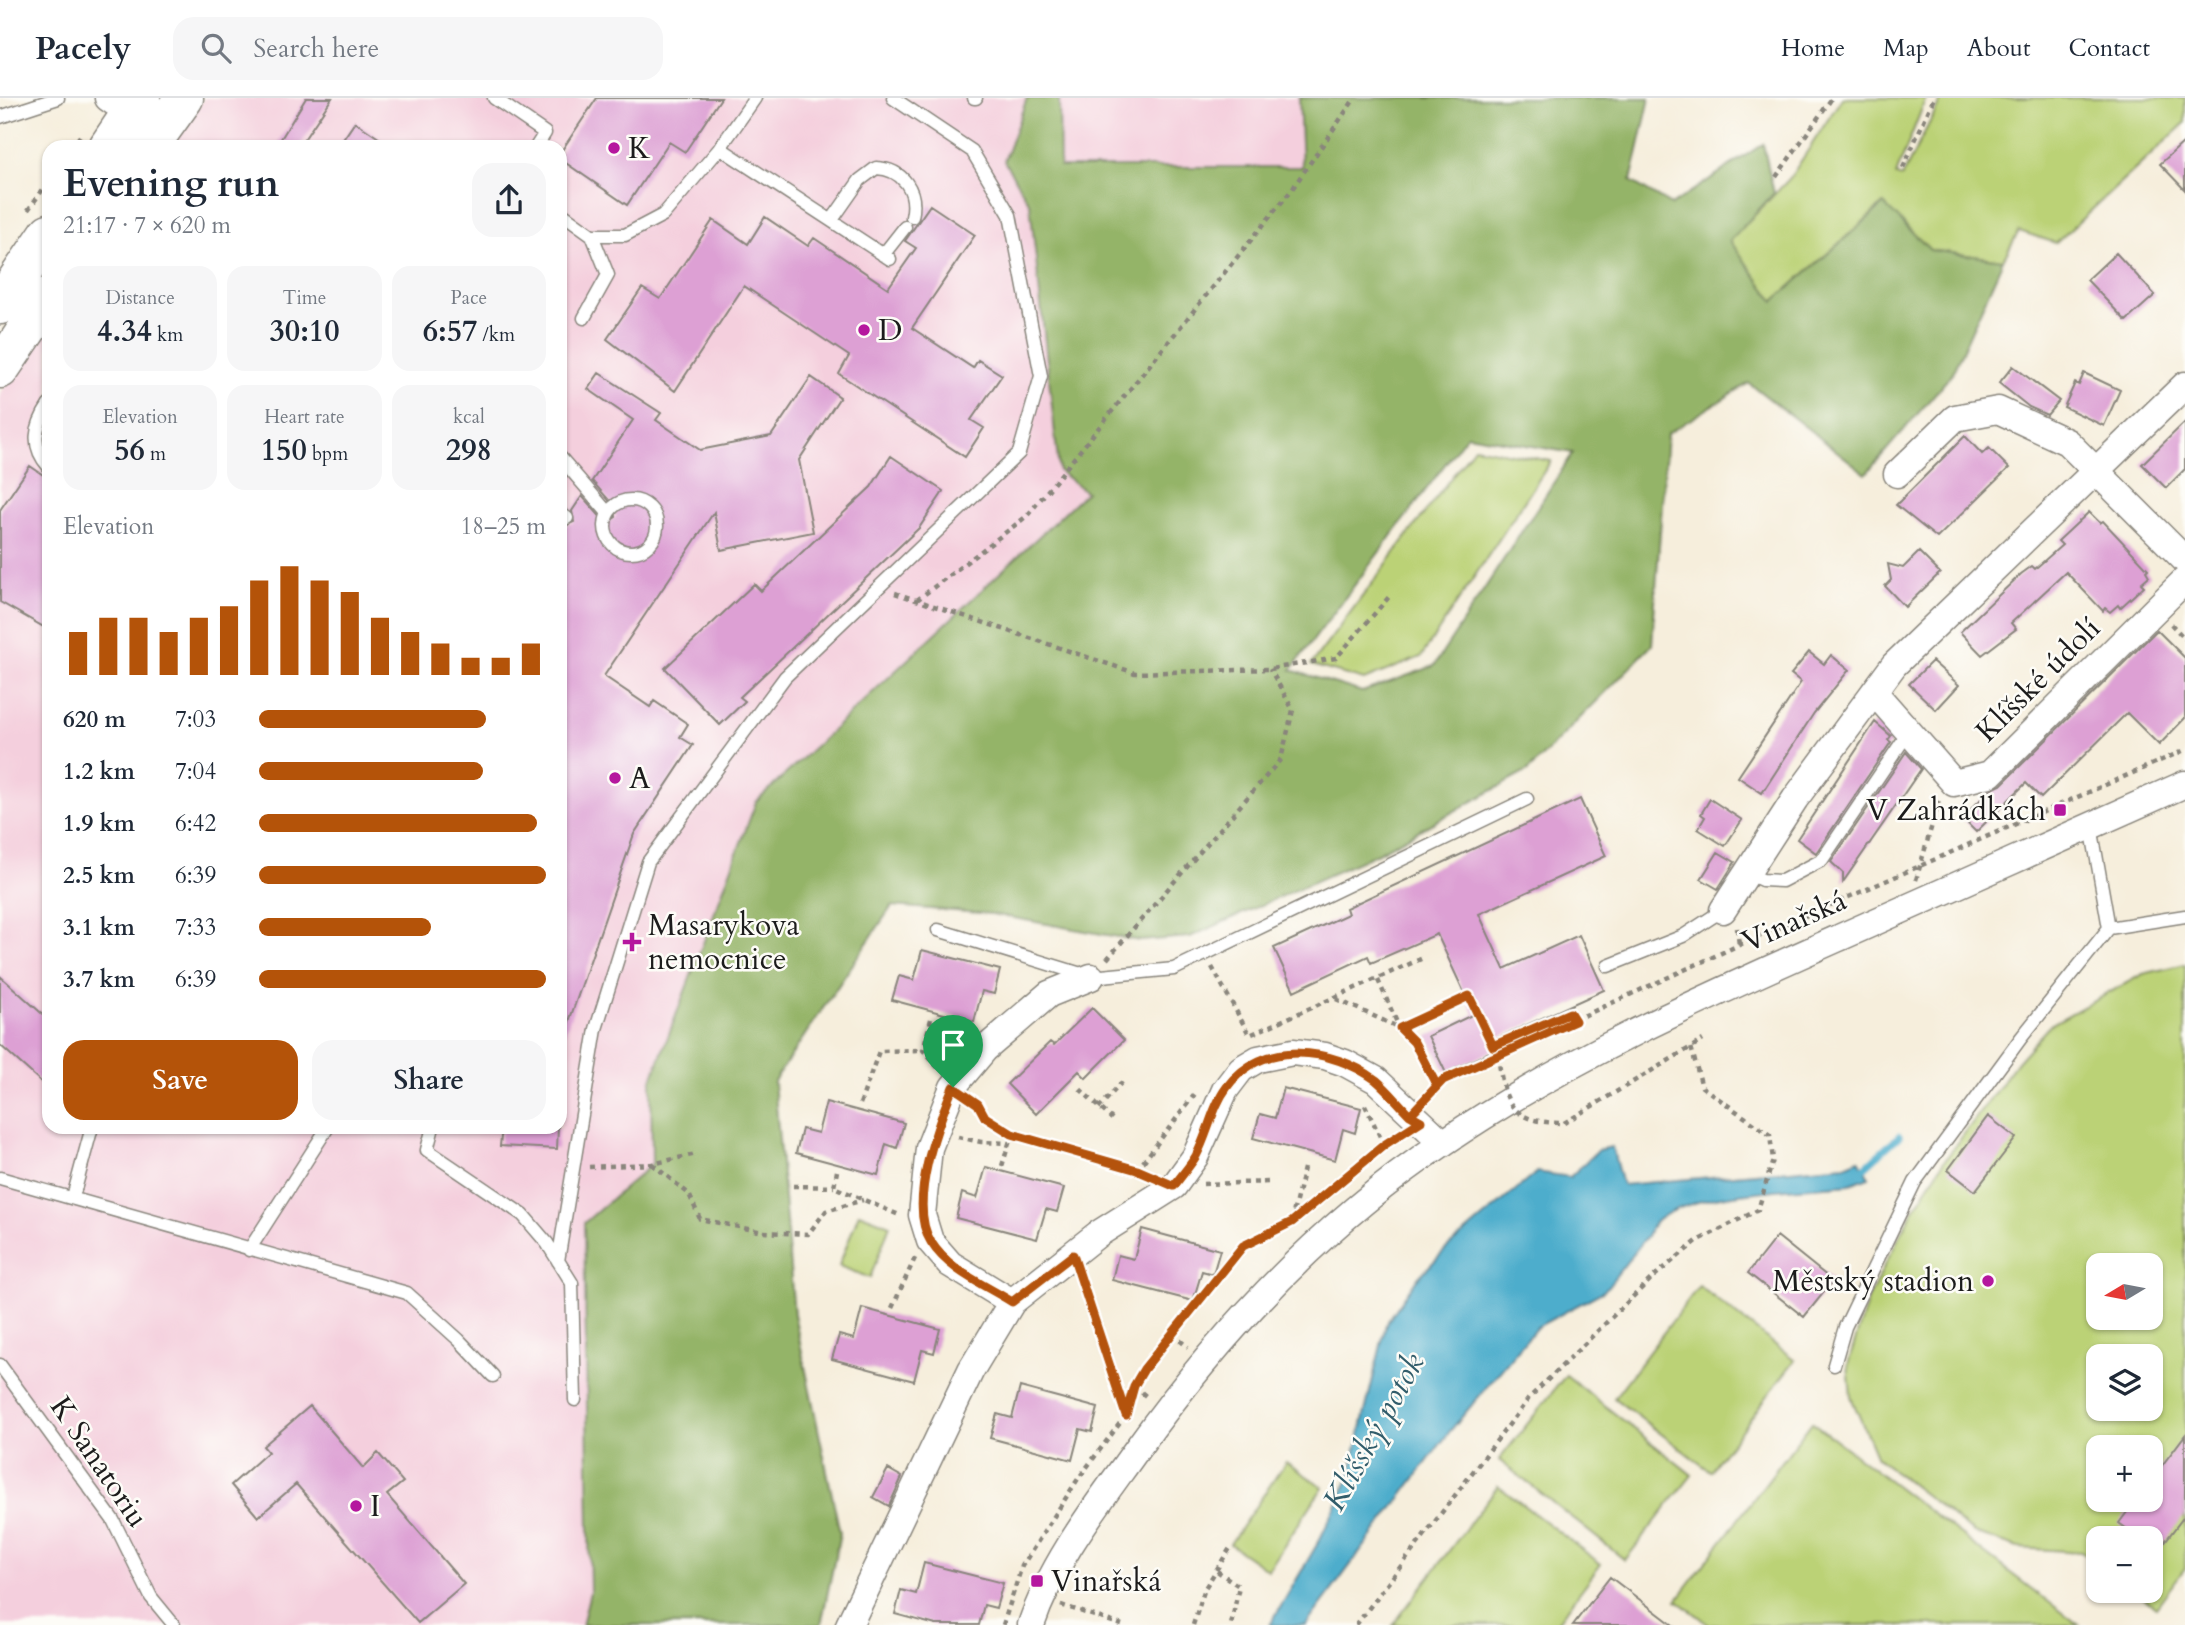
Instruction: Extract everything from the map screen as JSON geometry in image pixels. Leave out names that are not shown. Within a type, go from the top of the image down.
[{"type":"main road","points":[[133,129],[184,98]]},
{"type":"main road","points":[[0,305],[42,243]]},
{"type":"main road","points":[[0,369],[42,312]]},
{"type":"street","points":[[1723,910],[1795,799],[1894,665],[2185,385]]},
{"type":"street","points":[[1897,474],[1955,418],[1998,410],[2067,442],[2185,560]]},
{"type":"street","name":"Klíšské údolí","points":[[1947,775],[1954,783],[1990,774],[2185,580]]},
{"type":"street","points":[[1874,692],[1947,775]]},
{"type":"street","name":"Vinařská","points":[[1031,1625],[1040,1598],[1087,1519],[1196,1369],[1313,1245],[1379,1190],[1443,1143],[1539,1083],[1720,991],[2185,784]]},
{"type":"street","points":[[1012,1302],[950,1264],[930,1241],[922,1215],[929,1148],[953,1087],[985,1049],[1049,994],[1091,977]]},
{"type":"street","points":[[849,1625],[971,1370],[1012,1302],[1098,1234],[1174,1186],[1195,1157],[1224,1090],[1241,1069],[1258,1059],[1293,1052],[1325,1056],[1376,1080],[1443,1143]]},
{"type":"lane","points":[[0,117],[58,98]]},
{"type":"lane","points":[[494,98],[545,133],[540,140]]},
{"type":"lane","points":[[592,236],[625,235],[663,215],[720,148],[755,98]]},
{"type":"lane","points":[[558,1261],[596,1029],[648,862],[785,677],[1019,453],[1041,376],[1010,215],[972,151],[893,98]]},
{"type":"lane","points":[[720,148],[887,257],[909,222],[914,194],[908,182],[889,168],[876,168],[860,180],[832,220]]},
{"type":"lane","points":[[567,217],[592,236],[608,275],[584,318]]},
{"type":"lane","points":[[42,415],[38,421],[36,435],[38,451],[42,457]]},
{"type":"lane","points":[[567,465],[608,513],[606,534],[621,550],[635,551],[653,539],[656,520],[646,504],[628,500],[616,504],[608,513]]},
{"type":"lane","points":[[1747,873],[1762,880],[1782,881],[1822,860],[1908,733]]},
{"type":"lane","points":[[938,930],[1091,977],[1174,969],[1527,799]]},
{"type":"lane","points":[[2091,826],[2109,928]]},
{"type":"lane","points":[[1608,966],[1683,936],[1723,910]]},
{"type":"lane","points":[[1834,1365],[1845,1327],[1915,1182],[2021,1038],[2109,928],[2185,916]]},
{"type":"lane","points":[[73,1196],[91,1134]]},
{"type":"lane","points":[[249,1250],[324,1134]]},
{"type":"lane","points":[[431,1134],[427,1150],[523,1215],[572,1283],[575,1400]]},
{"type":"lane","points":[[0,1178],[73,1196],[249,1250],[407,1293],[459,1340],[493,1376]]},
{"type":"lane","name":"K Sanatoriu","points":[[0,1366],[113,1520],[150,1597],[174,1625]]},
{"type":"path","points":[[917,600],[1027,516],[1290,191],[1355,98]]},
{"type":"path","points":[[1776,177],[1832,98]]},
{"type":"path","points":[[1903,168],[1934,98]]},
{"type":"path","points":[[878,587],[1135,673],[1270,668],[1336,658],[1389,597]]},
{"type":"path","points":[[1091,977],[1281,759],[1293,710],[1270,668]]},
{"type":"path","points":[[1073,1255],[1126,1415],[1134,1386],[1144,1369],[1243,1246],[1292,1222],[1416,1118],[1443,1080],[1739,945],[2185,750]]},
{"type":"path","points":[[1908,907],[1947,775]]},
{"type":"path","points":[[1205,954],[1250,1035]]},
{"type":"path","points":[[1378,980],[1400,1028]]},
{"type":"path","points":[[1400,1028],[1469,996],[1498,1055],[1503,1091],[1511,1108],[1541,1123],[1564,1123],[1703,1040]]},
{"type":"path","points":[[1335,998],[1400,1028],[1414,1042],[1437,1086]]},
{"type":"path","points":[[1493,1046],[1570,1013],[1575,1021]]},
{"type":"path","points":[[923,1050],[931,1019]]},
{"type":"path","points":[[1356,1625],[1530,1397],[1652,1278],[1697,1241],[1758,1210],[1773,1160],[1770,1135],[1702,1087],[1691,1047]]},
{"type":"path","points":[[923,1050],[953,1087],[978,1104],[985,1117],[1012,1134],[1137,1170],[1174,1186],[1272,1182]]},
{"type":"path","points":[[860,1104],[879,1051],[923,1050]]},
{"type":"path","points":[[1352,1067],[1349,1080],[1384,1145]]},
{"type":"path","points":[[1100,1108],[1122,1082]]},
{"type":"path","points":[[1080,1088],[1112,1119]]},
{"type":"path","points":[[935,1131],[981,1142],[1009,1143]]},
{"type":"path","points":[[1002,1166],[1012,1134]]},
{"type":"path","points":[[573,1168],[652,1164],[696,1154]]},
{"type":"path","points":[[652,1164],[689,1194],[700,1219],[764,1232],[808,1234],[826,1211],[863,1199]]},
{"type":"path","points":[[1292,1222],[1304,1168]]},
{"type":"path","points":[[834,1187],[837,1171]]},
{"type":"path","points":[[793,1186],[834,1187],[926,1229],[892,1308]]},
{"type":"path","points":[[1193,1625],[1205,1588],[1232,1545]]},
{"type":"path","points":[[1217,1571],[1239,1586],[1231,1625]]},
{"type":"path","points":[[1040,1598],[1122,1625]]},
{"type":"shaded area","name":"Masarykova nemocnice","points":[[204,98],[1299,98],[1302,167],[1086,492],[756,802],[651,1082],[652,1164],[584,1224],[590,1592],[582,1625],[0,1625],[0,394],[42,333],[42,1134],[567,1134],[567,140],[175,140]]},
{"type":"green space","points":[[1027,98],[1059,98],[1060,167],[1302,167],[1299,98],[1650,98],[1631,181],[1671,205],[1763,144],[1774,193],[1730,241],[1774,301],[1884,204],[1930,250],[2003,260],[1952,374],[1866,474],[1749,383],[1667,434],[1652,645],[1528,771],[1376,854],[1190,937],[1140,941],[992,914],[892,906],[774,1081],[794,1314],[840,1533],[821,1625],[582,1625],[590,1592],[584,1223],[652,1164],[651,1082],[756,802],[1086,492],[1059,471],[1030,204],[1004,161]],"holes":[[[1467,435],[1573,453],[1434,666],[1362,692],[1291,670]]]},
{"type":"green space","points":[[1842,98],[1926,98],[1896,175],[1902,177],[1942,98],[2185,98],[2185,123],[2056,243],[2019,231],[2003,260],[1930,250],[1883,204],[1774,301],[1730,241],[1790,178]]},
{"type":"green space","points":[[1474,447],[1551,461],[1421,657],[1364,680],[1311,665]]},
{"type":"green space","name":"Městský stadion","points":[[2185,964],[2185,1568],[2163,1598],[2163,1526],[2086,1526],[2086,1556],[2081,1552],[2018,1548],[1974,1533],[1877,1458],[1851,1397],[1848,1364],[1869,1297],[1907,1221],[1942,1164],[2017,1062],[2050,1025],[2143,974]]},
{"type":"green space","points":[[859,1213],[890,1225],[870,1278],[839,1266]]},
{"type":"green space","points":[[1699,1286],[1795,1360],[1710,1471],[1614,1398]]},
{"type":"green space","points":[[1566,1375],[1692,1475],[1625,1560],[1499,1460]]},
{"type":"green space","points":[[1812,1422],[2079,1625],[1710,1625],[1677,1600]]},
{"type":"green space","points":[[1286,1462],[1323,1487],[1268,1570],[1230,1544]]},
{"type":"green space","points":[[1498,1486],[1601,1564],[1555,1625],[1393,1625]]},
{"type":"water","points":[[1612,1147],[1622,1185],[1845,1165],[1859,1159],[1869,1177],[1850,1184],[1770,1190],[1705,1200],[1657,1220],[1604,1291],[1537,1327],[1450,1431],[1306,1625],[1270,1625],[1319,1541],[1349,1479],[1386,1324],[1416,1280],[1447,1248],[1537,1172],[1570,1177],[1598,1150]]},
{"type":"building","points":[[306,98],[332,98],[304,140],[280,140]]},
{"type":"building","name":"K","points":[[597,98],[721,98],[685,152],[669,142],[627,205],[567,164],[567,143]]},
{"type":"building","points":[[355,122],[382,140],[343,140]]},
{"type":"building","points":[[2185,141],[2185,190],[2160,164]]},
{"type":"building","name":"D","points":[[930,205],[975,235],[912,328],[973,368],[978,360],[1002,375],[971,420],[984,428],[965,457],[839,374],[849,356],[744,286],[675,391],[607,339],[642,288],[660,299],[713,220],[748,244],[765,217],[808,246],[814,238],[888,288],[916,248],[905,241]]},
{"type":"building","points":[[2116,253],[2155,295],[2126,321],[2087,280]]},
{"type":"building","points":[[2013,366],[2059,401],[2047,415],[2029,407],[1999,383]]},
{"type":"building","name":"A","points":[[599,373],[661,413],[656,420],[700,450],[771,436],[811,377],[840,397],[799,460],[813,532],[721,550],[714,512],[604,676],[650,707],[654,701],[688,724],[680,737],[693,745],[634,834],[567,1027],[567,525],[574,522],[572,511],[582,496],[604,521],[616,517],[615,507],[592,481],[633,420],[588,389]]},
{"type":"building","points":[[2084,373],[2120,390],[2104,426],[2064,407],[2075,383],[2079,385]]},
{"type":"building","points":[[2185,422],[2185,469],[2166,488],[2142,464]]},
{"type":"building","points":[[1965,436],[1982,454],[1989,448],[2009,468],[1937,538],[1896,505]]},
{"type":"building","points":[[891,456],[943,491],[941,495],[919,528],[740,697],[745,701],[720,725],[665,668],[754,584],[761,591],[871,487]]},
{"type":"building","points":[[30,466],[42,474],[42,626],[0,602],[0,510]]},
{"type":"building","points":[[2089,512],[2100,523],[2103,521],[2148,569],[2146,571],[2149,576],[2141,583],[2144,586],[2120,608],[2118,605],[2110,612],[2105,608],[2103,611],[2066,572],[2011,623],[2016,629],[1982,655],[1960,632],[2021,574],[2032,566],[2035,569],[2062,545],[2058,541]]},
{"type":"building","points":[[1919,552],[1940,573],[1905,607],[1885,586],[1891,580],[1888,564],[1903,568]]},
{"type":"building","points":[[2157,630],[2185,658],[2185,718],[2159,745],[2127,713],[2041,798],[2026,783],[1976,832],[1962,818],[1990,790],[2001,785]]},
{"type":"building","points":[[1809,652],[1824,664],[1831,655],[1849,670],[1814,713],[1762,793],[1738,777],[1801,682],[1791,674]]},
{"type":"building","points":[[1932,661],[1959,685],[1936,710],[1909,684]]},
{"type":"building","points":[[1875,722],[1891,736],[1888,740],[1891,742],[1816,853],[1797,839]]},
{"type":"building","points":[[1906,752],[1921,769],[1843,882],[1843,873],[1831,862]]},
{"type":"building","points":[[1580,799],[1606,856],[1479,914],[1504,969],[1579,935],[1604,990],[1498,1038],[1502,1046],[1446,1073],[1428,1036],[1474,1014],[1437,934],[1371,963],[1368,956],[1294,991],[1274,948],[1348,914],[1346,908]]},
{"type":"building","points":[[1710,799],[1742,820],[1725,846],[1698,829],[1705,817],[1701,814]]},
{"type":"building","points":[[1718,852],[1735,862],[1718,889],[1701,879]]},
{"type":"building","points":[[922,950],[1000,970],[994,994],[982,991],[974,1022],[892,1000],[899,976],[914,980]]},
{"type":"building","points":[[0,976],[42,1014],[42,1083],[0,1045]]},
{"type":"building","points":[[1092,1008],[1124,1040],[1086,1078],[1079,1071],[1036,1114],[1007,1084],[1050,1042],[1054,1045]]},
{"type":"building","points":[[1283,1088],[1361,1108],[1355,1133],[1343,1129],[1335,1160],[1253,1138],[1260,1114],[1275,1118]]},
{"type":"building","points":[[826,1102],[904,1123],[897,1148],[886,1144],[878,1175],[796,1153],[802,1129],[818,1133]]},
{"type":"building","points":[[1988,1116],[2016,1138],[1975,1191],[1948,1170]]},
{"type":"building","points":[[501,1134],[558,1134],[557,1149],[500,1146]]},
{"type":"building","points":[[986,1167],[1064,1188],[1057,1212],[1046,1209],[1037,1239],[956,1218],[962,1193],[977,1198]]},
{"type":"building","points":[[1142,1229],[1220,1250],[1213,1274],[1202,1271],[1193,1301],[1112,1280],[1118,1255],[1134,1259]]},
{"type":"building","points":[[1777,1236],[1833,1281],[1804,1317],[1748,1273]]},
{"type":"building","points":[[862,1308],[940,1329],[934,1353],[922,1350],[914,1381],[832,1359],[839,1335],[854,1339]]},
{"type":"building","points":[[1020,1387],[1098,1408],[1092,1432],[1080,1429],[1072,1460],[990,1438],[997,1414],[1012,1418]]},
{"type":"building","name":"I","points":[[310,1406],[363,1468],[378,1453],[403,1482],[387,1495],[464,1584],[418,1623],[296,1484],[258,1517],[231,1485],[268,1452],[263,1446]]},
{"type":"building","points":[[2185,1435],[2185,1515],[2163,1544],[2163,1526],[2123,1526],[2119,1523],[2127,1512],[2163,1512],[2163,1464]]},
{"type":"building","points":[[888,1469],[902,1477],[889,1506],[873,1497]]},
{"type":"building","points":[[924,1563],[1003,1583],[996,1608],[984,1605],[979,1625],[936,1625],[895,1614],[901,1590],[916,1594]]},
{"type":"building","points":[[1610,1577],[1673,1625],[1573,1625]]},
{"type":"waterway","name":"Klíšský potok","points":[[1856,1169],[1864,1168],[1899,1136]]},
{"type":"place","name":"K","points":[[614,148]]},
{"type":"place","name":"D","points":[[864,330]]},
{"type":"place","name":"A","points":[[615,778]]},
{"type":"place","name":"V Zahrádkách","points":[[2060,810]]},
{"type":"place","name":"Masarykova nemocnice","points":[[632,942]]},
{"type":"place","name":"Městský stadion","points":[[1988,1281]]},
{"type":"place","name":"I","points":[[356,1506]]},
{"type":"place","name":"Vinařská","points":[[1037,1581]]},
{"type":"route","points":[[953,1087],[929,1148],[922,1215],[930,1241],[950,1264],[1012,1302],[1073,1255],[1126,1415],[1134,1386],[1144,1369],[1243,1246],[1292,1222],[1384,1145],[1421,1121],[1410,1115],[1443,1080],[1575,1021],[1570,1013],[1493,1046],[1469,996],[1400,1028],[1414,1042],[1437,1086],[1410,1115],[1376,1080],[1345,1063],[1325,1056],[1293,1052],[1258,1059],[1241,1069],[1224,1090],[1195,1157],[1174,1186],[1137,1170],[1012,1134],[985,1117],[978,1104],[953,1087]]}]
